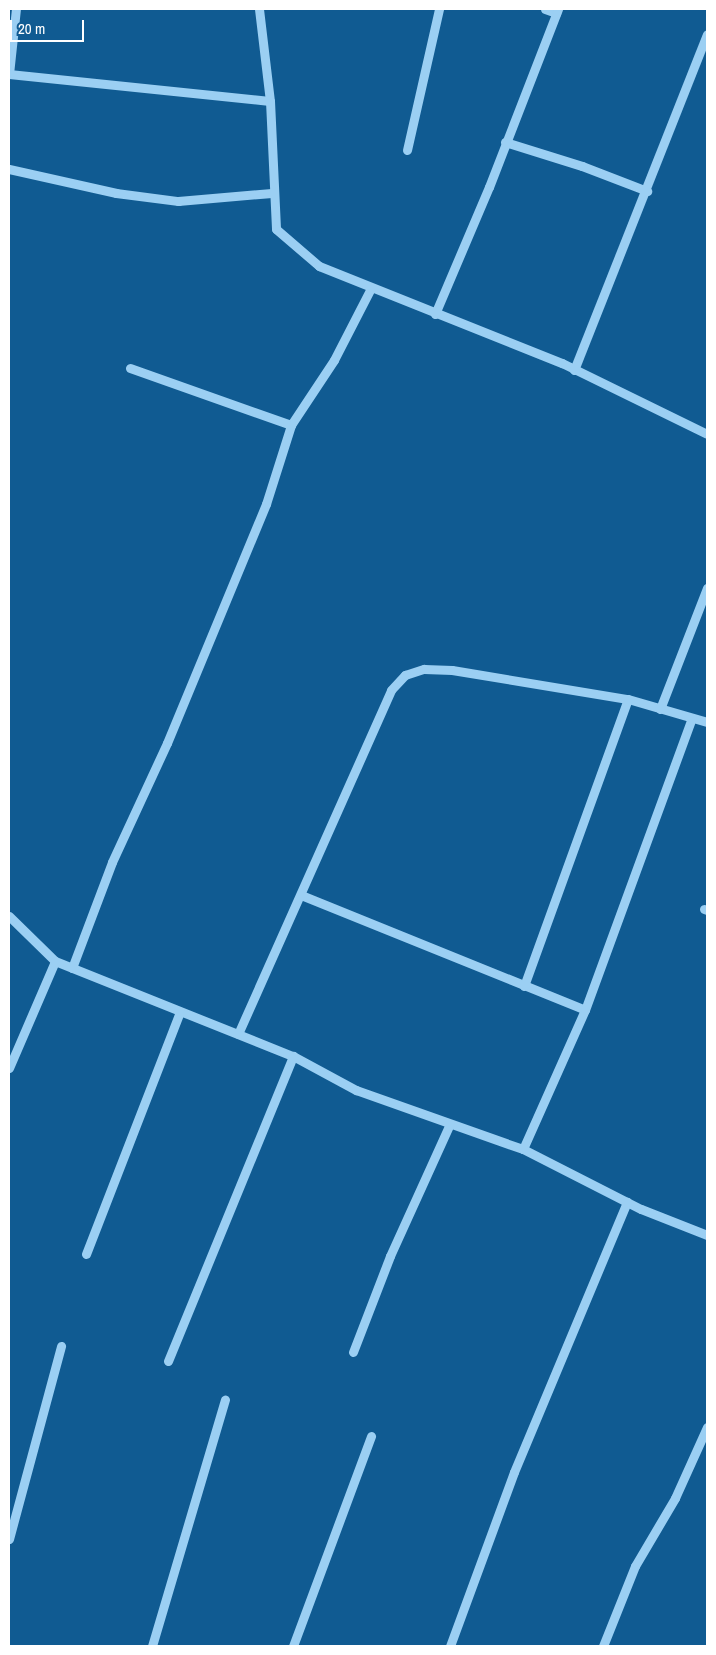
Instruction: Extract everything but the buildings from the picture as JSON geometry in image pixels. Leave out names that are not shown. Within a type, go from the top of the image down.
[{"type":"street","points":[[16,9],[9,74],[270,101]]},
{"type":"street","points":[[259,9],[270,101],[272,192],[276,229],[319,266],[574,370],[707,434]]},
{"type":"street","points":[[407,150],[439,9]]},
{"type":"street","points":[[435,314],[489,187],[557,11],[545,9]]},
{"type":"street","points":[[574,370],[648,191],[707,34]]},
{"type":"street","points":[[505,142],[648,191]]},
{"type":"street","points":[[9,169],[116,193],[178,201],[272,192]]},
{"type":"street","points":[[72,968],[112,862],[167,743],[266,504],[291,425],[334,360],[371,288]]},
{"type":"street","points":[[130,368],[291,425]]},
{"type":"street","points":[[660,709],[707,588]]},
{"type":"street","points":[[238,1034],[391,690],[405,675],[424,669],[452,670],[628,699],[707,722]]},
{"type":"street","points":[[524,986],[628,699]]},
{"type":"street","points":[[523,1149],[585,1010],[692,718]]},
{"type":"street","points":[[301,895],[585,1010]]},
{"type":"street","points":[[9,916],[55,962],[156,999],[180,1012],[293,1056],[356,1090],[523,1149],[627,1202],[707,1235]]},
{"type":"street","points":[[9,1068],[55,962]]},
{"type":"street","points":[[86,1254],[180,1012]]},
{"type":"street","points":[[168,1361],[293,1056]]},
{"type":"street","points":[[353,1352],[390,1256],[450,1124]]},
{"type":"street","points":[[450,1646],[514,1472],[627,1202]]},
{"type":"street","points":[[9,1539],[61,1346]]},
{"type":"street","points":[[152,1646],[225,1400]]},
{"type":"street","points":[[603,1646],[635,1566],[675,1498],[707,1427]]},
{"type":"street","points":[[294,1646],[371,1436]]}]
